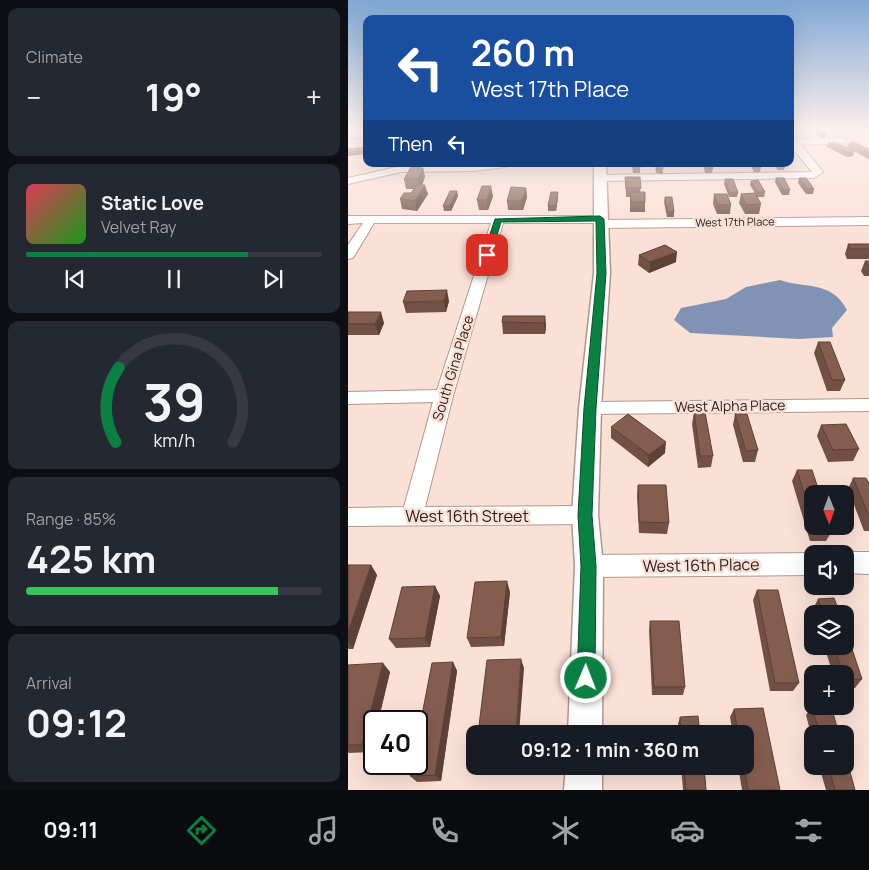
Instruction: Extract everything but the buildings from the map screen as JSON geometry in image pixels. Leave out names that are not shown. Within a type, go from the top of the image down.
[{"type":"street","points":[[348,182],[401,169],[482,167]]},
{"type":"street","points":[[585,725],[589,566],[585,515],[590,408],[602,273],[600,171],[814,175],[818,172],[815,167]]},
{"type":"street","name":"West 17th Place","points":[[348,220],[870,221]]},
{"type":"street","points":[[348,254],[370,220]]},
{"type":"street","name":"South Gina Place","points":[[412,516],[444,396],[498,220]]},
{"type":"street","points":[[348,398],[444,396]]},
{"type":"street","name":"West Alpha Place","points":[[590,408],[870,405]]},
{"type":"street","name":"West 16th Street","points":[[348,517],[585,515]]},
{"type":"street","points":[[854,563],[870,563]]},
{"type":"street","name":"West 16th Place","points":[[589,566],[804,564]]},
{"type":"street","points":[[583,790],[584,775]]},
{"type":"water","points":[[780,280],[817,287],[826,290],[841,300],[847,310],[832,328],[833,337],[799,339],[690,333],[674,320],[681,308],[726,299],[746,287]]},
{"type":"route","points":[[487,255],[498,220],[600,219],[602,273],[590,408],[585,515],[589,566],[586,678]]}]
